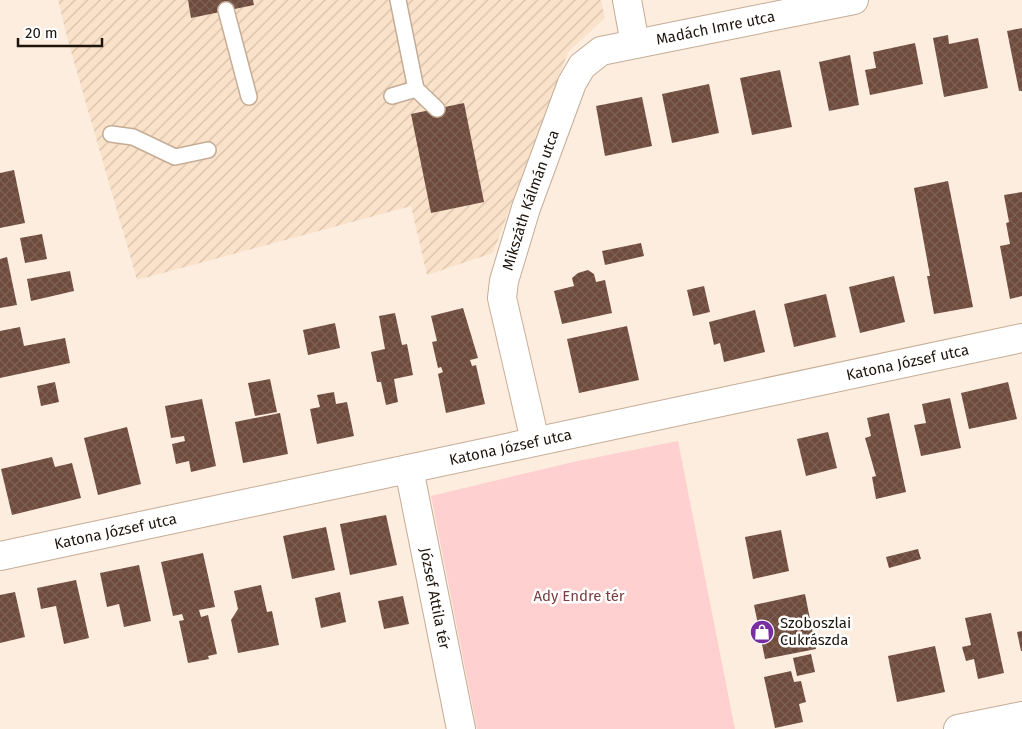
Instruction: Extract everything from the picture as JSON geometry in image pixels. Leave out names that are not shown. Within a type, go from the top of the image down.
[{"type":"street","points":[[627,0],[635,44]]},
{"type":"street","name":"Madách Imre utca","points":[[635,44],[854,0]]},
{"type":"street","name":"Mikszáth Kálmán utca","points":[[535,441],[504,314],[502,298],[504,281],[526,208],[572,83],[582,66],[601,51],[635,44]]},
{"type":"street","name":"Katona József utca","points":[[0,556],[1022,338]]},
{"type":"street","name":"József Attila tér","points":[[409,469],[461,729]]},
{"type":"street","points":[[958,729],[1022,716]]},
{"type":"lane","points":[[398,0],[416,89],[437,109]]},
{"type":"lane","points":[[226,10],[249,97]]},
{"type":"lane","points":[[392,96],[416,89]]},
{"type":"lane","points":[[111,134],[133,137],[175,157],[208,150]]},
{"type":"shaded area","points":[[58,0],[601,0],[605,18],[568,52],[493,253],[427,275],[411,206],[137,280],[68,41]]},
{"type":"green space","name":"Ady Endre tér","points":[[678,441],[735,729],[477,729],[431,496],[573,462]]},
{"type":"building","points":[[188,0],[253,0],[254,5],[191,18]]},
{"type":"building","points":[[1022,28],[1022,91],[1019,91],[1007,31]]},
{"type":"building","points":[[948,35],[949,44],[978,38],[988,88],[944,97],[933,38]]},
{"type":"building","points":[[915,43],[923,84],[870,95],[865,70],[876,68],[873,52]]},
{"type":"building","points":[[850,55],[859,105],[829,111],[819,62]]},
{"type":"building","points":[[780,70],[792,127],[752,135],[740,78]]},
{"type":"building","points":[[709,84],[719,133],[672,143],[662,94]]},
{"type":"building","points":[[642,97],[652,146],[605,156],[596,106]]},
{"type":"building","points":[[464,103],[484,202],[431,213],[411,114]]},
{"type":"building","points":[[14,170],[25,223],[0,228],[0,173]]},
{"type":"building","points":[[948,181],[973,307],[934,314],[927,276],[930,276],[914,188]]},
{"type":"building","points":[[1022,192],[1022,296],[1010,299],[1000,246],[1010,244],[1006,223],[1009,222],[1004,195]]},
{"type":"building","points":[[42,234],[47,259],[25,263],[20,238]]},
{"type":"building","points":[[641,243],[644,256],[605,265],[602,251]]},
{"type":"building","points":[[7,257],[17,305],[0,308],[0,259]]},
{"type":"building","points":[[588,270],[594,274],[596,282],[605,280],[612,313],[562,324],[554,291],[574,286],[572,278],[578,273]]},
{"type":"building","points":[[70,271],[74,291],[31,301],[27,279]]},
{"type":"building","points":[[894,276],[905,322],[860,333],[849,287]]},
{"type":"building","points":[[704,286],[710,312],[693,316],[687,290]]},
{"type":"building","points":[[826,294],[836,337],[794,347],[784,304]]},
{"type":"building","points":[[463,308],[478,358],[470,360],[472,366],[476,365],[485,404],[446,413],[438,374],[443,372],[441,367],[438,368],[432,342],[437,341],[431,316]]},
{"type":"building","points":[[755,310],[765,352],[724,362],[720,343],[714,345],[709,322]]},
{"type":"building","points":[[395,313],[402,345],[407,344],[413,375],[394,379],[398,402],[386,405],[381,382],[377,382],[371,352],[385,349],[379,316]]},
{"type":"building","points":[[335,323],[340,348],[308,355],[303,330]]},
{"type":"building","points":[[627,326],[639,380],[579,393],[567,339]]},
{"type":"building","points":[[20,327],[24,346],[65,338],[70,363],[0,378],[0,331]]},
{"type":"building","points":[[270,379],[277,412],[255,416],[248,383]]},
{"type":"building","points":[[55,382],[59,402],[41,406],[37,386]]},
{"type":"building","points":[[1008,382],[1017,419],[969,429],[961,393]]},
{"type":"building","points":[[334,392],[336,404],[347,402],[354,436],[317,444],[310,409],[320,407],[317,395]]},
{"type":"building","points":[[950,398],[961,448],[921,456],[914,425],[926,423],[922,404]]},
{"type":"building","points":[[202,399],[216,466],[191,472],[189,461],[176,464],[172,444],[185,441],[184,436],[171,438],[165,406]]},
{"type":"building","points":[[280,413],[288,454],[243,463],[235,422]]},
{"type":"building","points":[[889,413],[906,492],[876,499],[872,477],[876,476],[865,438],[871,436],[867,418]]},
{"type":"building","points":[[127,427],[141,484],[98,495],[84,438]]},
{"type":"building","points":[[828,432],[837,468],[806,476],[797,439]]},
{"type":"building","points":[[52,457],[55,467],[72,463],[81,498],[12,515],[1,469]]},
{"type":"building","points":[[386,515],[397,565],[350,575],[340,524]]},
{"type":"building","points":[[326,527],[335,570],[292,579],[283,536]]},
{"type":"building","points":[[781,530],[789,571],[753,579],[745,537]]},
{"type":"building","points":[[918,549],[921,559],[889,568],[886,557]]},
{"type":"building","points":[[203,553],[215,607],[199,610],[201,617],[208,615],[217,654],[208,656],[209,659],[188,663],[179,621],[184,620],[182,614],[173,616],[161,562]]},
{"type":"building","points":[[139,565],[151,621],[124,627],[119,604],[107,607],[100,573]]},
{"type":"building","points":[[76,580],[89,638],[64,644],[56,606],[41,609],[37,588]]},
{"type":"building","points":[[261,585],[267,612],[272,611],[279,645],[238,653],[231,620],[238,609],[234,591]]},
{"type":"building","points":[[15,592],[25,637],[0,643],[0,595]]},
{"type":"building","points":[[340,592],[346,622],[321,628],[315,598]]},
{"type":"building","points":[[805,594],[816,649],[765,659],[754,605]]},
{"type":"building","points":[[403,596],[409,624],[384,629],[378,601]]},
{"type":"building","points":[[991,613],[1004,673],[978,679],[974,659],[966,661],[962,647],[971,645],[965,618]]},
{"type":"building","points":[[1022,631],[1022,651],[1021,651],[1017,632]]},
{"type":"building","points":[[935,646],[945,692],[897,702],[888,656]]},
{"type":"building","points":[[811,654],[815,672],[797,676],[793,658]]},
{"type":"building","points":[[791,671],[794,682],[801,681],[806,702],[799,704],[803,722],[775,728],[764,677]]},
{"type":"place","name":"Szoboszlai Cukrászda","points":[[762,632]]}]
